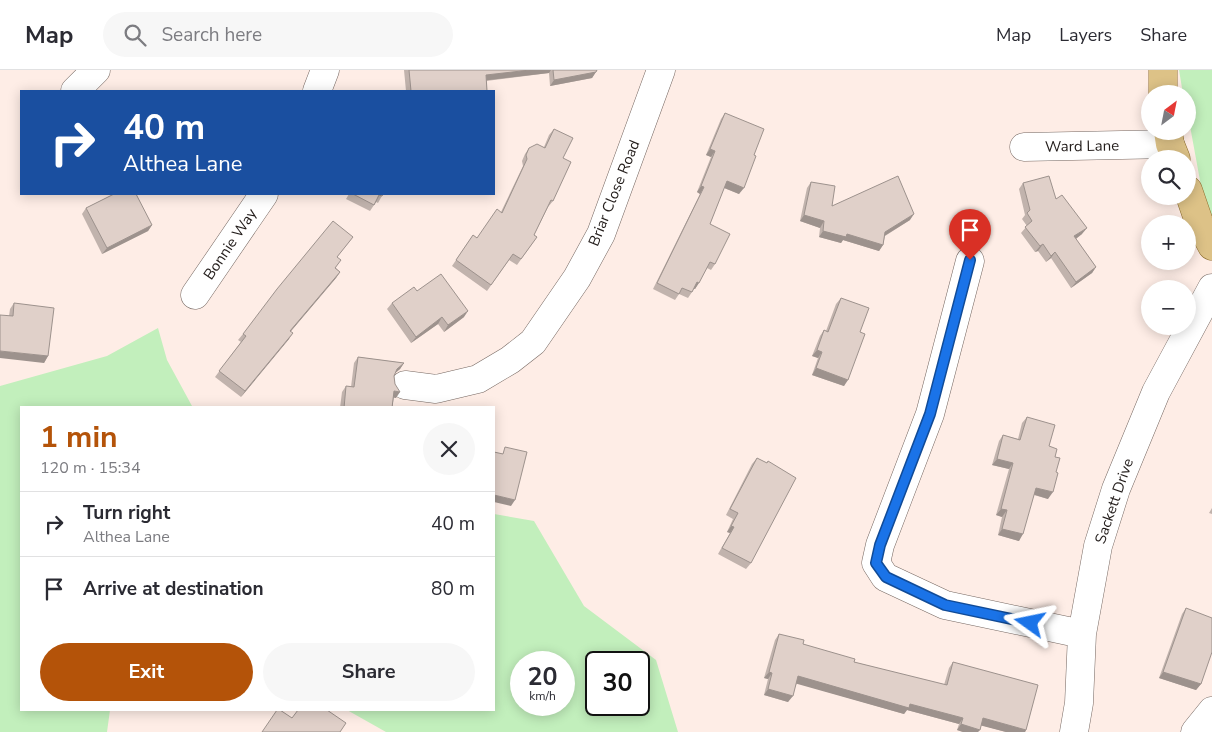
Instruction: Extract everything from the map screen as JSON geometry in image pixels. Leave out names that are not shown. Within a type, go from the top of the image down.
[{"type":"main road","points":[[1162,70],[1163,85]]},
{"type":"main road","points":[[1193,205],[1199,222],[1212,246]]},
{"type":"street","points":[[76,90],[96,70]]},
{"type":"street","points":[[317,90],[325,70]]},
{"type":"street","name":"Briar Close Road","points":[[405,385],[436,389],[478,379],[510,360],[533,342],[577,278],[600,234],[661,70]]},
{"type":"street","name":"Ward Lane","points":[[1024,147],[1171,145]]},
{"type":"street","name":"Bonnie Way","points":[[196,295],[263,195]]},
{"type":"street","points":[[970,260],[930,414],[880,545],[876,563],[886,577],[945,605],[1082,634]]},
{"type":"street","name":"Sackett Drive","points":[[1074,732],[1079,703],[1082,634],[1098,546],[1116,489],[1156,392],[1212,288]]},
{"type":"street","points":[[1195,732],[1212,711]]},
{"type":"green space","points":[[1179,70],[1212,70],[1212,216],[1205,208],[1196,150],[1194,150],[1193,140],[1196,140],[1196,85],[1182,85]]},
{"type":"green space","points":[[158,328],[167,360],[192,406],[20,406],[20,711],[110,711],[107,732],[0,732],[0,386],[107,356]]},
{"type":"green space","points":[[495,514],[534,521],[584,606],[644,651],[585,651],[585,716],[650,716],[650,656],[656,660],[678,732],[386,732],[349,711],[495,711]]},
{"type":"building","points":[[409,70],[530,70],[486,75],[487,90],[411,90]]},
{"type":"building","points":[[553,70],[597,70],[596,72],[554,80]]},
{"type":"building","points":[[725,113],[764,129],[744,188],[727,181],[710,224],[730,234],[715,264],[710,262],[692,292],[682,288],[679,294],[657,283],[704,187],[701,186],[715,151],[710,149]]},
{"type":"building","points":[[554,129],[573,138],[563,158],[571,162],[553,201],[551,200],[534,235],[537,237],[521,259],[513,254],[491,285],[456,260],[473,235],[477,238],[497,209],[502,213],[527,159],[526,155],[529,148],[537,144],[545,148]]},
{"type":"building","points":[[898,176],[914,214],[885,232],[883,245],[847,234],[846,237],[823,231],[824,221],[804,215],[811,182],[835,186],[832,206]]},
{"type":"building","points":[[1049,176],[1056,199],[1062,195],[1087,228],[1074,236],[1096,267],[1076,282],[1055,252],[1051,256],[1043,244],[1040,246],[1025,227],[1032,221],[1027,213],[1030,210],[1023,183]]},
{"type":"building","points":[[112,195],[137,195],[152,225],[107,248],[86,208]]},
{"type":"building","points":[[355,195],[379,195],[374,205]]},
{"type":"building","points":[[333,221],[353,237],[337,257],[341,260],[335,268],[340,272],[290,331],[293,333],[245,391],[219,371],[246,336],[243,334],[277,289]]},
{"type":"building","points":[[441,274],[468,311],[448,325],[442,317],[416,337],[392,303],[414,287],[417,291]]},
{"type":"building","points":[[841,298],[869,308],[860,332],[865,334],[848,380],[816,368],[822,352],[817,350],[824,330],[828,332]]},
{"type":"building","points":[[14,303],[54,308],[48,356],[0,351],[0,315],[13,316]]},
{"type":"building","points":[[358,357],[404,363],[397,369],[394,376],[395,384],[400,392],[394,391],[392,406],[344,406],[346,386],[354,387]]},
{"type":"building","points":[[1027,417],[1055,425],[1049,446],[1057,449],[1055,457],[1060,458],[1053,492],[1036,488],[1023,534],[1002,529],[1007,510],[1001,509],[1013,463],[997,459],[1003,435],[1020,440]]},
{"type":"building","points":[[505,447],[527,452],[515,500],[495,495],[495,452],[503,454]]},
{"type":"building","points":[[757,458],[767,463],[768,461],[796,478],[751,563],[722,548],[734,527],[731,526],[738,513],[730,509]]},
{"type":"building","points":[[1186,608],[1212,618],[1212,652],[1201,684],[1163,672]]},
{"type":"building","points":[[779,634],[804,640],[803,644],[855,659],[854,662],[947,685],[953,662],[1038,685],[1026,730],[983,718],[980,730],[961,724],[963,718],[910,704],[909,708],[798,676],[793,696],[768,689],[772,673],[769,672]]},
{"type":"building","points":[[276,711],[282,711],[292,718],[297,711],[328,711],[346,723],[340,732],[262,732]]},
{"type":"route","points":[[970,260],[930,414],[880,545],[876,563],[886,577],[945,605],[1030,623]]}]
